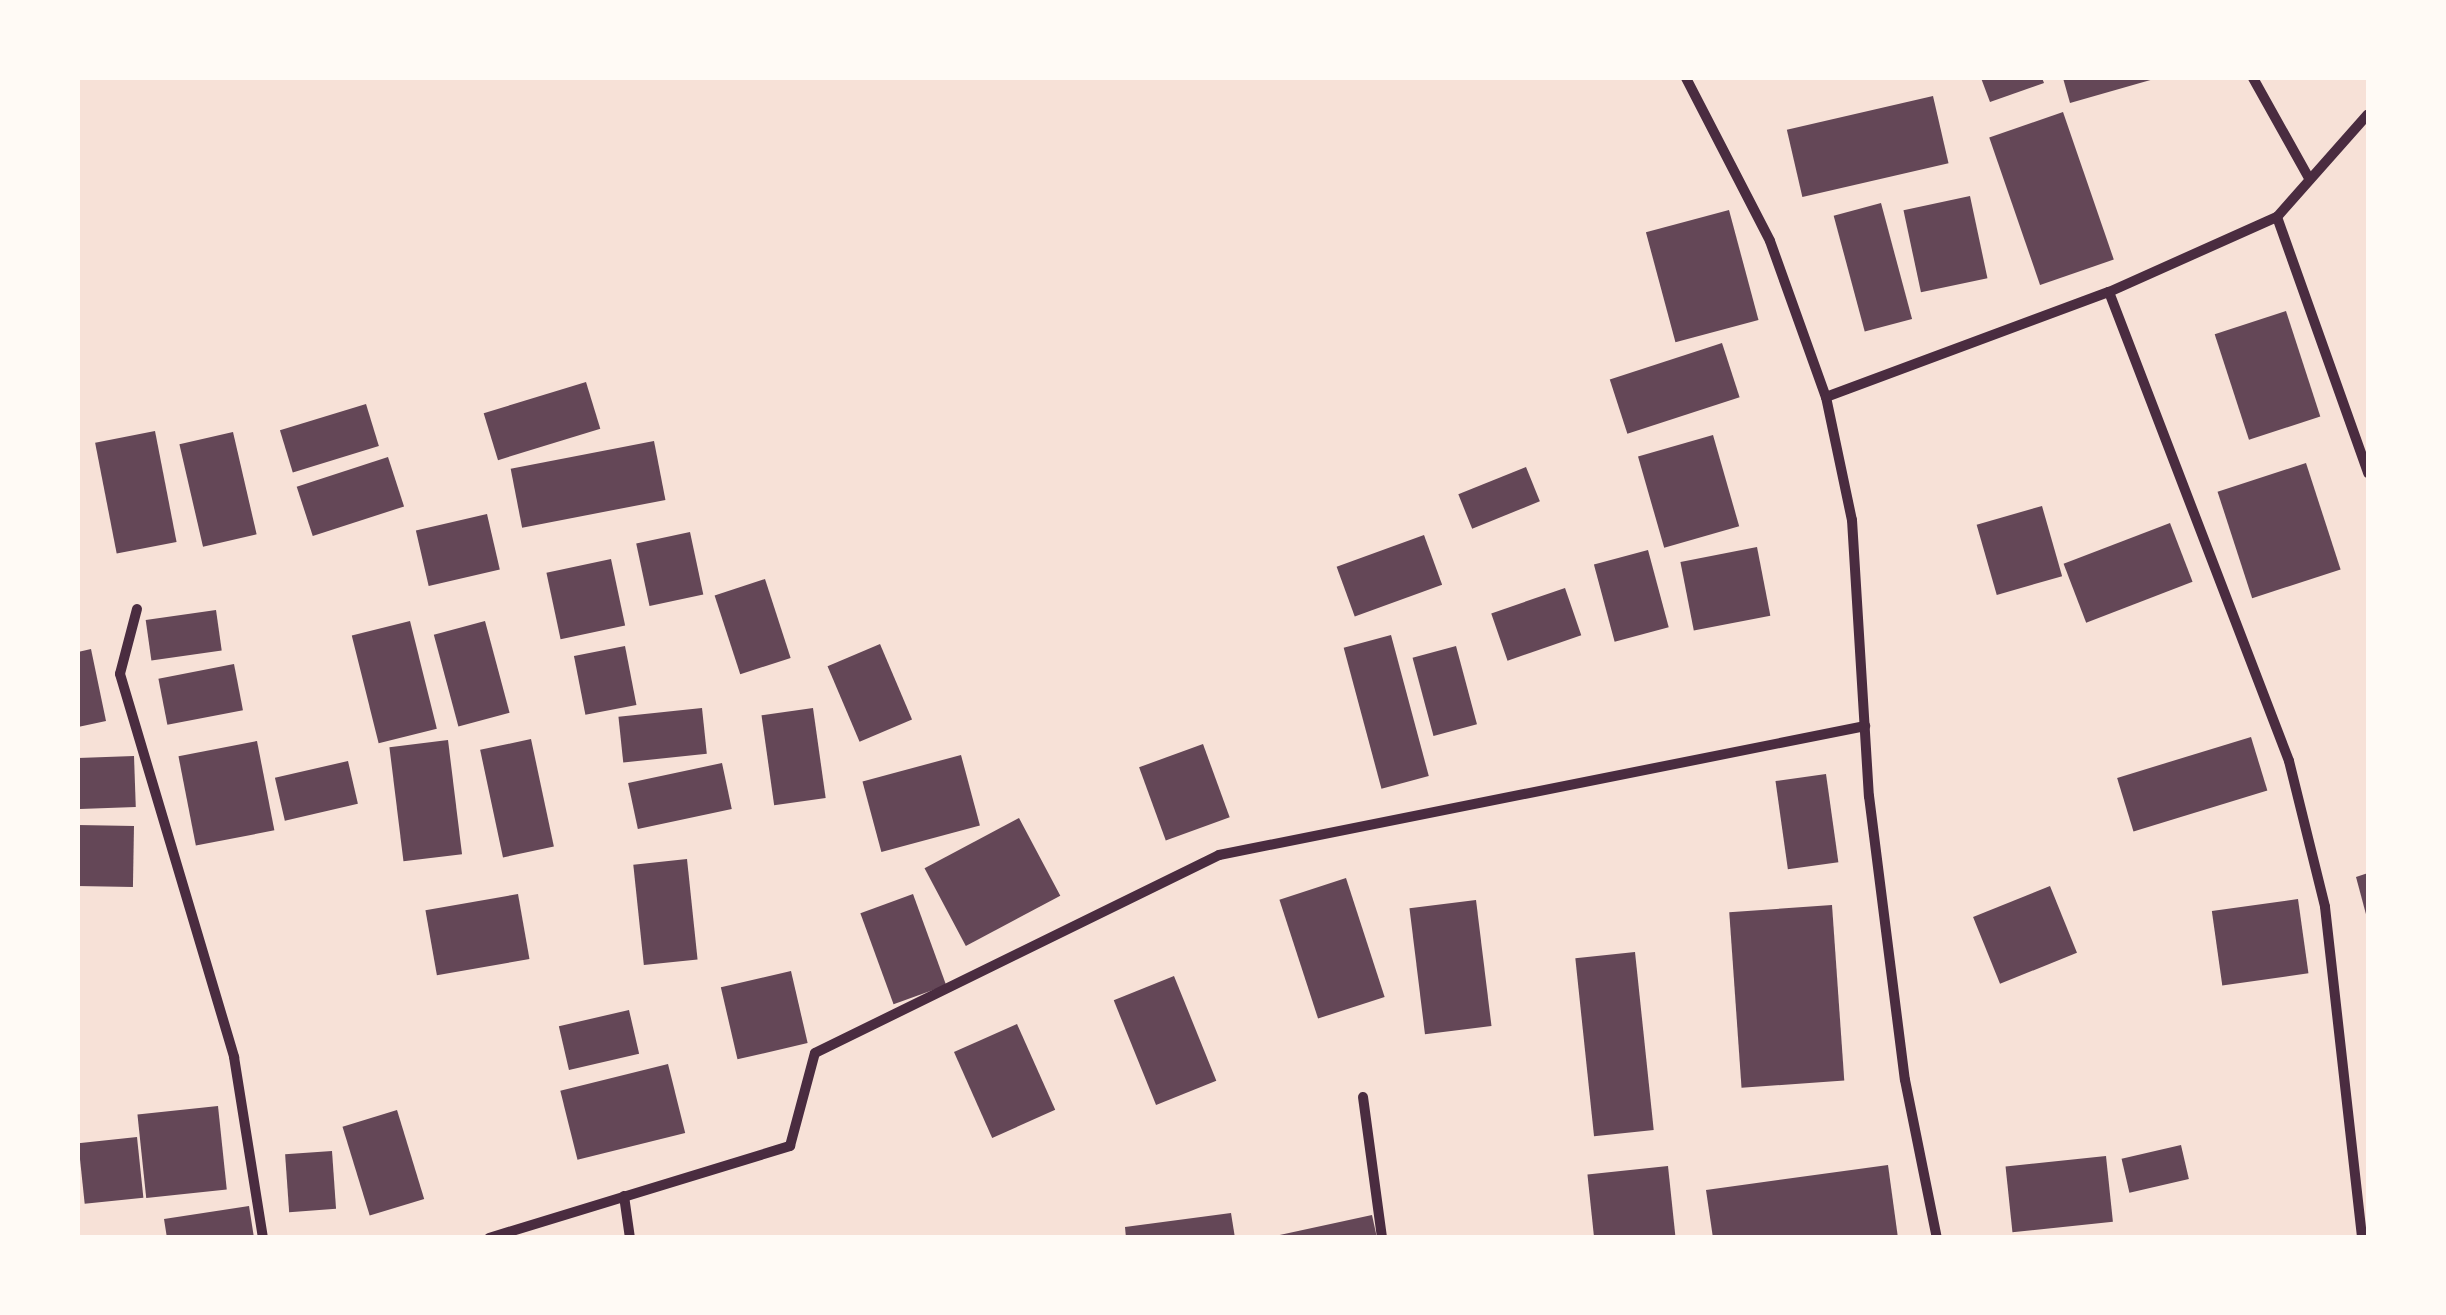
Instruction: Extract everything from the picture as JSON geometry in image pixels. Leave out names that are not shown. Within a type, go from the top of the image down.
[{"type":"street","points":[[1686,78],[1770,240],[1826,397],[1852,520],[1865,726],[1904,1080],[1937,1238]]},
{"type":"street","points":[[2252,78],[2308,178]]},
{"type":"street","points":[[1826,397],[2109,292],[2277,216],[2368,114]]},
{"type":"street","points":[[2277,216],[2368,473]]},
{"type":"street","points":[[2109,292],[2289,760],[2324,907],[2362,1238]]},
{"type":"street","points":[[137,609],[120,674],[234,1057],[262,1238]]},
{"type":"street","points":[[489,1238],[790,1146],[815,1053],[1219,856],[1865,726]]},
{"type":"street","points":[[1363,1097],[1382,1238]]},
{"type":"street","points":[[624,1196],[630,1238]]},
{"type":"building","points":[[1981,78],[2042,78],[2044,83],[1990,102]]},
{"type":"building","points":[[2063,78],[2153,78],[2154,79],[2070,103]]},
{"type":"building","points":[[1933,96],[1949,163],[1802,197],[1787,130]]},
{"type":"building","points":[[2063,112],[2114,260],[2040,285],[1989,137]]},
{"type":"building","points":[[1970,196],[1987,278],[1921,292],[1903,210]]},
{"type":"building","points":[[1881,203],[1912,319],[1865,332],[1834,216]]},
{"type":"building","points":[[1729,210],[1759,320],[1675,342],[1646,232]]},
{"type":"building","points":[[2286,311],[2320,417],[2249,440],[2215,334]]},
{"type":"building","points":[[1722,343],[1740,397],[1627,434],[1610,379]]},
{"type":"building","points":[[586,382],[600,429],[498,460],[484,413]]},
{"type":"building","points":[[366,404],[379,446],[293,472],[280,430]]},
{"type":"building","points":[[155,431],[177,542],[117,554],[95,443]]},
{"type":"building","points":[[233,432],[257,534],[203,547],[179,444]]},
{"type":"building","points":[[1713,435],[1739,526],[1664,548],[1638,456]]},
{"type":"building","points":[[654,441],[665,500],[522,528],[511,469]]},
{"type":"building","points":[[388,457],[404,506],[313,536],[297,487]]},
{"type":"building","points":[[2306,463],[2341,570],[2252,598],[2218,492]]},
{"type":"building","points":[[1526,467],[1540,501],[1472,529],[1458,494]]},
{"type":"building","points":[[2042,506],[2062,576],[1997,595],[1977,525]]},
{"type":"building","points":[[487,514],[500,570],[429,586],[416,530]]},
{"type":"building","points":[[2170,523],[2193,582],[2086,623],[2064,564]]},
{"type":"building","points":[[690,532],[703,595],[650,606],[636,543]]},
{"type":"building","points":[[1424,535],[1442,585],[1355,617],[1337,567]]},
{"type":"building","points":[[1757,547],[1770,616],[1694,631],[1680,562]]},
{"type":"building","points":[[1648,550],[1669,627],[1615,642],[1594,564]]},
{"type":"building","points":[[611,559],[625,626],[561,639],[546,573]]},
{"type":"building","points":[[765,579],[791,658],[740,674],[715,595]]},
{"type":"building","points":[[1565,588],[1581,635],[1508,661],[1491,613]]},
{"type":"building","points":[[216,610],[222,651],[151,660],[146,620]]},
{"type":"building","points":[[410,621],[437,729],[379,743],[352,636]]},
{"type":"building","points":[[485,621],[510,713],[458,726],[434,635]]},
{"type":"building","points":[[1391,635],[1429,776],[1381,789],[1344,648]]},
{"type":"building","points":[[880,644],[912,719],[860,742],[828,666]]},
{"type":"building","points":[[625,646],[636,705],[585,715],[574,656]]},
{"type":"building","points":[[1456,646],[1477,724],[1433,736],[1413,658]]},
{"type":"building","points":[[91,649],[106,721],[78,727],[78,652]]},
{"type":"building","points":[[234,664],[243,710],[167,725],[158,679]]},
{"type":"building","points":[[702,708],[707,754],[623,763],[618,717]]},
{"type":"building","points":[[813,708],[826,798],[774,805],[762,715]]},
{"type":"building","points":[[2251,737],[2267,791],[2133,831],[2117,778]]},
{"type":"building","points":[[531,739],[554,847],[503,857],[480,750]]},
{"type":"building","points":[[448,740],[462,854],[403,861],[389,747]]},
{"type":"building","points":[[257,741],[274,830],[196,846],[178,756]]},
{"type":"building","points":[[1203,744],[1230,817],[1166,841],[1139,767]]},
{"type":"building","points":[[961,755],[980,826],[881,852],[862,781]]},
{"type":"building","points":[[134,756],[136,807],[80,809],[78,758]]},
{"type":"building","points":[[348,761],[358,804],[285,821],[275,778]]},
{"type":"building","points":[[722,763],[732,809],[638,829],[628,783]]},
{"type":"building","points":[[1826,774],[1838,862],[1788,869],[1775,781]]},
{"type":"building","points":[[1019,818],[1060,896],[966,946],[925,868]]},
{"type":"building","points":[[78,825],[134,826],[133,887],[78,886]]},
{"type":"building","points":[[687,859],[698,959],[644,965],[633,865]]},
{"type":"building","points":[[2368,873],[2368,918],[2367,918],[2356,877]]},
{"type":"building","points":[[1346,878],[1385,997],[1318,1019],[1279,900]]},
{"type":"building","points":[[2050,886],[2077,953],[2000,984],[1973,917]]},
{"type":"building","points":[[518,894],[529,959],[437,975],[425,910]]},
{"type":"building","points":[[913,894],[946,985],[894,1004],[860,913]]},
{"type":"building","points":[[2298,899],[2308,973],[2222,985],[2212,911]]},
{"type":"building","points":[[1476,900],[1491,1026],[1425,1034],[1409,908]]},
{"type":"building","points":[[1832,905],[1844,1081],[1742,1088],[1729,912]]},
{"type":"building","points":[[1635,952],[1654,1130],[1594,1136],[1575,958]]},
{"type":"building","points":[[791,971],[808,1043],[737,1059],[721,987]]},
{"type":"building","points":[[1174,976],[1216,1081],[1156,1105],[1114,1000]]},
{"type":"building","points":[[629,1010],[639,1054],[569,1070],[559,1026]]},
{"type":"building","points":[[1017,1024],[1055,1110],[992,1138],[954,1052]]},
{"type":"building","points":[[668,1064],[685,1133],[577,1160],[560,1091]]},
{"type":"building","points":[[218,1106],[227,1190],[146,1198],[137,1114]]},
{"type":"building","points":[[397,1110],[424,1199],[370,1216],[342,1127]]},
{"type":"building","points":[[137,1137],[143,1198],[85,1204],[78,1143]]},
{"type":"building","points":[[2181,1145],[2189,1179],[2129,1193],[2122,1159]]},
{"type":"building","points":[[332,1151],[336,1209],[289,1212],[285,1154]]},
{"type":"building","points":[[2106,1156],[2113,1222],[2012,1232],[2006,1167]]},
{"type":"building","points":[[1888,1165],[1898,1238],[1713,1238],[1706,1190]]},
{"type":"building","points":[[1668,1166],[1676,1238],[1594,1238],[1587,1174]]},
{"type":"building","points":[[249,1206],[254,1238],[167,1238],[164,1219]]},
{"type":"building","points":[[1231,1213],[1235,1238],[1126,1238],[1125,1227]]},
{"type":"building","points":[[1372,1215],[1377,1238],[1275,1238],[1275,1236]]}]
